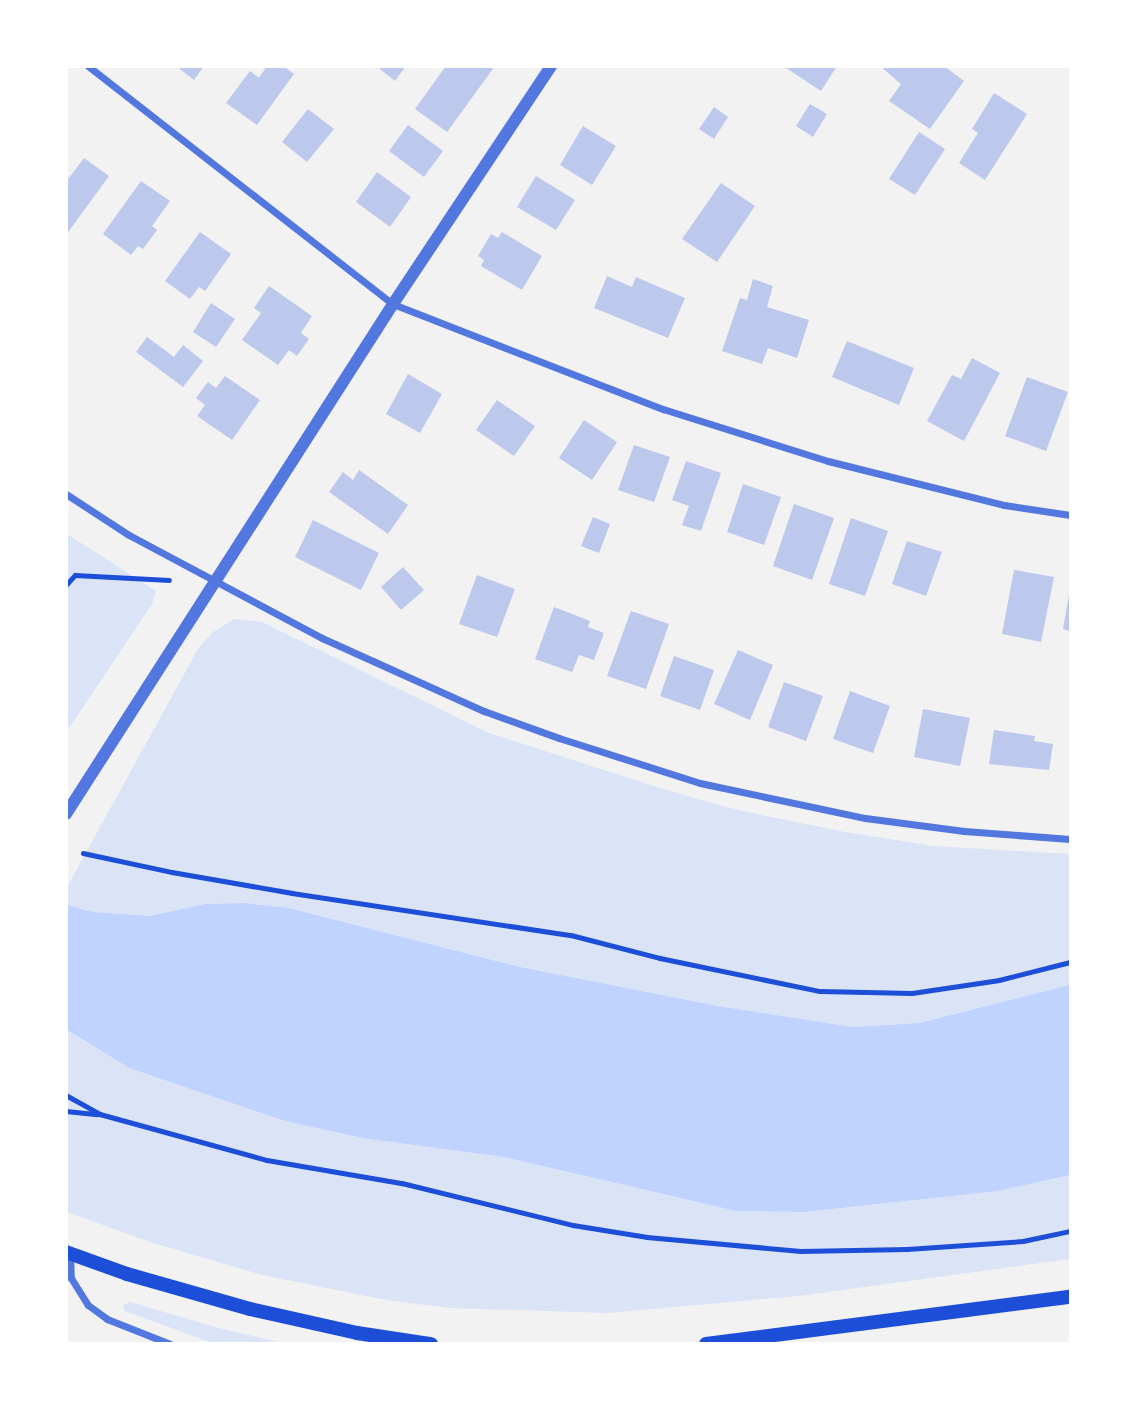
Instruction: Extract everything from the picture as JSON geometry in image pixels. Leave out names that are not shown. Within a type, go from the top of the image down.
[{"type":"main road","points":[[68,1252],[127,1274],[250,1310],[357,1332],[431,1343]]},
{"type":"main road","points":[[706,1343],[1070,1297]]},
{"type":"street","points":[[88,66],[393,304],[663,409],[815,457],[1004,505],[1070,515]]},
{"type":"street","points":[[66,814],[393,304],[551,66]]},
{"type":"street","points":[[66,494],[129,535],[322,638],[484,711],[700,783],[865,818],[964,831],[1070,839]]},
{"type":"street","points":[[68,1252],[71,1278],[88,1305],[107,1319],[170,1343]]},
{"type":"path","points":[[66,585],[75,575],[127,580],[216,581]]},
{"type":"path","points":[[83,853],[292,893],[571,935],[660,958],[820,991],[912,993],[999,980],[1070,962]]},
{"type":"path","points":[[66,1095],[100,1114]]},
{"type":"path","points":[[66,1111],[100,1114],[267,1160],[402,1183],[573,1225],[647,1237],[800,1251],[1023,1241],[1070,1231]]},
{"type":"shaded area","points":[[67,534],[156,591],[152,604],[67,731]]},
{"type":"shaded area","points":[[234,619],[262,622],[489,733],[733,809],[845,832],[934,846],[1070,854],[1070,985],[919,1023],[853,1027],[718,1006],[520,967],[289,908],[246,903],[205,904],[149,916],[93,912],[67,905],[67,887],[198,649],[213,632]]},
{"type":"shaded area","points":[[66,1030],[129,1068],[285,1121],[504,1157],[736,1211],[804,1212],[925,1199],[998,1191],[1070,1175],[1070,1259],[799,1296],[608,1313],[449,1308],[386,1300],[262,1275],[150,1242],[67,1212]]},
{"type":"shaded area","points":[[130,1302],[282,1343],[212,1343],[125,1311],[123,1305]]},
{"type":"water","points":[[246,903],[289,908],[520,967],[718,1006],[853,1027],[919,1023],[1070,985],[1070,1175],[998,1191],[925,1199],[804,1212],[736,1211],[504,1157],[363,1138],[285,1121],[129,1068],[67,1030],[67,905],[93,912],[149,916],[205,904]]},
{"type":"building","points":[[176,66],[204,66],[194,80]]},
{"type":"building","points":[[267,66],[283,66],[294,74],[257,125],[226,103],[250,71],[259,78]]},
{"type":"building","points":[[376,66],[406,66],[395,81]]},
{"type":"building","points":[[446,66],[495,66],[447,132],[415,109]]},
{"type":"building","points":[[783,66],[837,66],[821,91]]},
{"type":"building","points":[[880,66],[944,66],[964,81],[930,129],[889,101],[901,84]]},
{"type":"building","points":[[994,93],[1027,114],[985,180],[959,163],[978,133],[972,129]]},
{"type":"building","points":[[810,104],[827,114],[813,137],[796,126]]},
{"type":"building","points":[[714,107],[728,117],[714,139],[699,129]]},
{"type":"building","points":[[308,109],[334,129],[307,162],[282,142]]},
{"type":"building","points":[[408,125],[443,151],[424,177],[389,151]]},
{"type":"building","points":[[583,126],[616,146],[592,185],[560,165]]},
{"type":"building","points":[[919,132],[945,149],[915,195],[889,179]]},
{"type":"building","points":[[84,158],[109,176],[66,235],[66,182]]},
{"type":"building","points":[[377,172],[411,197],[390,227],[356,202]]},
{"type":"building","points":[[536,176],[575,200],[556,230],[517,207]]},
{"type":"building","points":[[141,181],[170,201],[152,226],[157,230],[143,249],[138,246],[131,255],[103,234]]},
{"type":"building","points":[[721,183],[755,206],[717,262],[682,239]]},
{"type":"building","points":[[200,232],[231,254],[205,291],[199,287],[190,299],[165,281]]},
{"type":"building","points":[[502,232],[542,256],[522,290],[481,266],[484,260],[478,256],[491,234],[498,238]]},
{"type":"building","points":[[607,276],[632,287],[636,277],[685,298],[668,338],[594,308]]},
{"type":"building","points":[[753,279],[773,286],[767,307],[809,320],[797,358],[768,348],[762,364],[722,351],[740,298],[747,300]]},
{"type":"building","points":[[269,286],[312,316],[301,333],[309,339],[297,356],[289,350],[278,365],[242,340],[261,313],[254,308]]},
{"type":"building","points":[[211,303],[235,319],[216,347],[193,332]]},
{"type":"building","points":[[147,337],[174,357],[183,345],[203,361],[183,387],[136,352]]},
{"type":"building","points":[[847,341],[914,368],[899,405],[832,377]]},
{"type":"building","points":[[972,358],[1000,373],[964,441],[927,421],[952,375],[961,379]]},
{"type":"building","points":[[408,374],[442,394],[420,433],[386,414]]},
{"type":"building","points":[[225,376],[260,400],[232,440],[197,416],[205,405],[196,398],[208,382],[216,388]]},
{"type":"building","points":[[1027,377],[1068,392],[1046,451],[1005,436]]},
{"type":"building","points":[[497,400],[535,426],[514,456],[476,430]]},
{"type":"building","points":[[584,420],[617,442],[592,480],[559,458]]},
{"type":"building","points":[[634,445],[670,457],[654,502],[618,490]]},
{"type":"building","points":[[686,461],[721,473],[701,531],[682,525],[689,506],[672,500]]},
{"type":"building","points":[[359,470],[408,505],[388,534],[329,492],[343,472],[353,480]]},
{"type":"building","points":[[743,484],[781,497],[764,545],[727,532]]},
{"type":"building","points":[[794,504],[834,518],[812,580],[773,566]]},
{"type":"building","points":[[593,517],[610,524],[599,553],[581,546]]},
{"type":"building","points":[[851,518],[888,531],[865,596],[829,584]]},
{"type":"building","points":[[313,520],[379,553],[361,590],[295,557]]},
{"type":"building","points":[[907,541],[942,552],[926,596],[892,584]]},
{"type":"building","points":[[403,567],[424,590],[401,610],[381,587]]},
{"type":"building","points":[[1014,570],[1054,577],[1041,642],[1002,634]]},
{"type":"building","points":[[477,575],[515,589],[497,637],[459,624]]},
{"type":"building","points":[[1070,595],[1070,631],[1063,629]]},
{"type":"building","points":[[554,607],[590,621],[588,627],[604,633],[594,660],[579,655],[572,672],[535,659]]},
{"type":"building","points":[[631,611],[669,624],[646,689],[607,676]]},
{"type":"building","points":[[738,650],[773,665],[750,720],[714,704]]},
{"type":"building","points":[[674,656],[714,670],[700,710],[660,696]]},
{"type":"building","points":[[784,682],[823,696],[806,741],[768,727]]},
{"type":"building","points":[[850,691],[890,706],[873,753],[833,739]]},
{"type":"building","points":[[923,709],[970,718],[960,766],[914,757]]},
{"type":"building","points":[[994,730],[1035,736],[1034,741],[1053,744],[1049,770],[989,764]]}]
